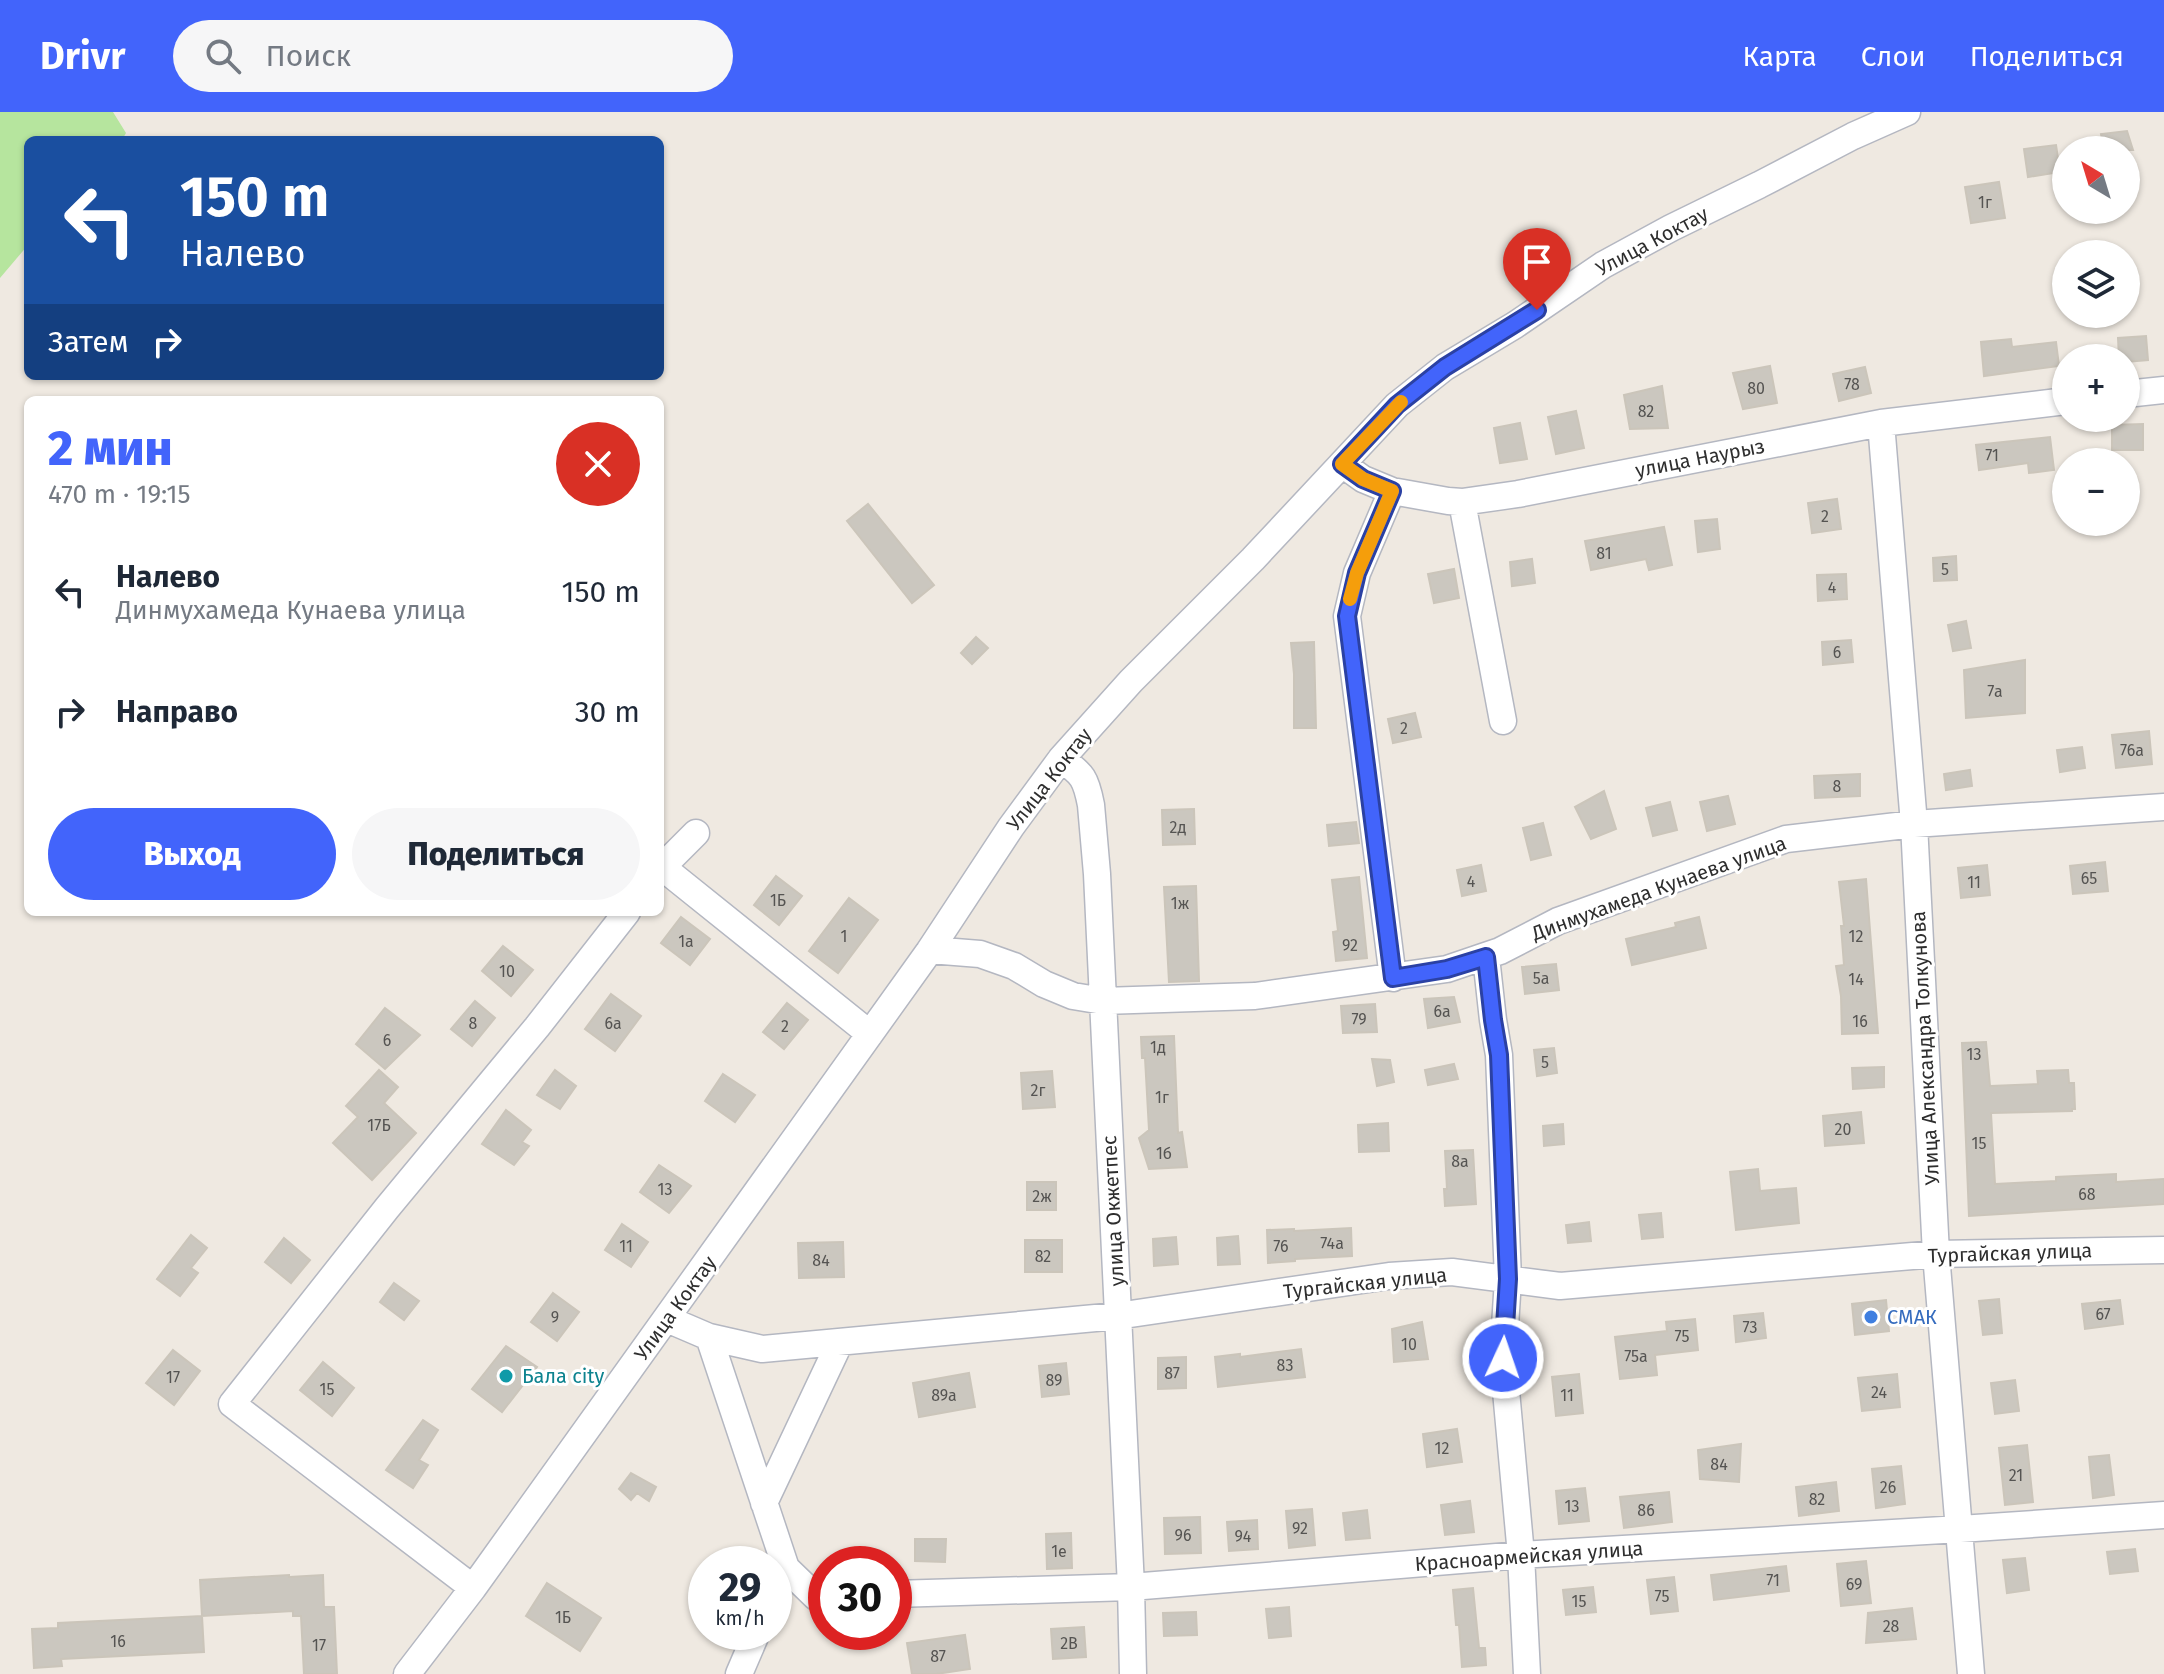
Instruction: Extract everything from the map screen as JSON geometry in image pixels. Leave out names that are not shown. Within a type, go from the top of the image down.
[{"type":"street","name":"Улица Коктау","points":[[407,1674],[473,1588],[667,1319],[930,950],[1011,827],[1061,759],[1131,681],[1253,559],[1397,405],[1445,367],[1515,325],[1603,265],[1853,136],[1907,112]]},
{"type":"street","points":[[2140,393],[2164,390]]},
{"type":"street","name":"улица Наурыз","points":[[1342,464],[1363,479],[1392,491],[1462,502],[1518,494],[1881,423],[2052,403]]},
{"type":"street","name":"Улица Александра Толкунова","points":[[1881,423],[1914,824],[1936,1254],[1971,1674]]},
{"type":"street","points":[[1392,491],[1357,573],[1347,616],[1393,978]]},
{"type":"street","points":[[1462,502],[1503,721]]},
{"type":"street","name":"улица Окжетпес","points":[[1061,759],[1075,768],[1087,783],[1091,805],[1103,1001],[1133,1674]]},
{"type":"street","name":"Динмухамеда Кунаева улица","points":[[930,950],[980,954],[1014,966],[1044,984],[1073,996],[1103,1001],[1255,996],[1447,969],[1486,957],[1558,921],[1786,839],[1914,824],[2164,807]]},
{"type":"street","points":[[664,865],[696,833]]},
{"type":"street","points":[[664,870],[870,1034]]},
{"type":"street","points":[[473,1588],[232,1404],[624,916]]},
{"type":"street","points":[[1486,957],[1499,1055],[1508,1279],[1503,1358],[1521,1555],[1527,1674]]},
{"type":"street","name":"Тургайская улица","points":[[667,1319],[709,1337],[762,1349],[1117,1316],[1389,1276],[1452,1272],[1560,1286],[1936,1254],[2164,1250]]},
{"type":"street","points":[[709,1337],[779,1546]]},
{"type":"street","points":[[764,1503],[840,1342]]},
{"type":"street","name":"Красноармейская улица","points":[[912,1593],[1131,1587],[1521,1555],[2164,1515]]},
{"type":"street","points":[[792,1574],[808,1589]]},
{"type":"street","points":[[739,1674],[749,1650]]},
{"type":"green space","points":[[0,112],[113,112],[126,133],[124,136],[24,136],[24,250],[0,278]]},
{"type":"building","points":[[2127,131],[2129,136],[2101,136]]},
{"type":"building","points":[[2052,146],[2052,173],[2028,177],[2024,149]]},
{"type":"building","points":[[1999,182],[2005,218],[1971,223],[1965,187]]},
{"type":"building","points":[[2146,336],[2148,360],[2140,361],[2140,344],[2118,344],[2118,338]]},
{"type":"building","points":[[2011,339],[2012,347],[2056,342],[2056,344],[2052,344],[2052,367],[1984,376],[1981,342]]},
{"type":"building","points":[[1770,366],[1777,403],[1743,409],[1733,373]]},
{"type":"building","points":[[1865,367],[1871,393],[1839,401],[1833,374]]},
{"type":"building","points":[[1662,386],[1668,428],[1630,429],[1624,395]]},
{"type":"building","points":[[1576,411],[1584,448],[1556,454],[1548,417]]},
{"type":"building","points":[[1520,423],[1527,459],[1500,463],[1494,428]]},
{"type":"building","points":[[2140,424],[2143,424],[2143,450],[2112,448],[2112,432],[2140,432]]},
{"type":"building","points":[[2050,437],[2052,470],[2029,473],[2028,463],[1979,470],[1976,445]]},
{"type":"building","points":[[1837,499],[1841,529],[1812,533],[1808,503]]},
{"type":"building","points":[[868,504],[934,585],[912,603],[847,521]]},
{"type":"building","points":[[1717,519],[1720,549],[1698,552],[1695,521]]},
{"type":"building","points":[[1664,527],[1672,565],[1649,570],[1646,559],[1591,570],[1585,541]]},
{"type":"building","points":[[1956,556],[1957,580],[1934,581],[1933,558]]},
{"type":"building","points":[[1532,559],[1535,583],[1512,586],[1510,562]]},
{"type":"building","points":[[1454,569],[1459,598],[1434,603],[1428,574]]},
{"type":"building","points":[[1846,574],[1847,599],[1818,601],[1817,575]]},
{"type":"building","points":[[1966,621],[1971,648],[1953,651],[1948,625]]},
{"type":"building","points":[[976,637],[988,648],[972,664],[961,653]]},
{"type":"building","points":[[1851,640],[1853,662],[1823,665],[1822,642]]},
{"type":"building","points":[[1314,642],[1316,728],[1294,728],[1291,643]]},
{"type":"building","points":[[2025,660],[2025,713],[1966,718],[1964,670]]},
{"type":"building","points":[[1415,713],[1421,737],[1393,743],[1388,719]]},
{"type":"building","points":[[2149,731],[2152,764],[2116,768],[2112,735]]},
{"type":"building","points":[[2082,747],[2085,768],[2060,772],[2057,750]]},
{"type":"building","points":[[1970,770],[1972,786],[1946,790],[1944,774]]},
{"type":"building","points":[[1860,774],[1860,796],[1815,798],[1814,776]]},
{"type":"building","points":[[1604,791],[1616,829],[1591,839],[1575,807]]},
{"type":"building","points":[[1728,796],[1735,824],[1707,831],[1700,802]]},
{"type":"building","points":[[1670,802],[1677,830],[1653,836],[1646,808]]},
{"type":"building","points":[[1194,809],[1195,844],[1163,845],[1162,810]]},
{"type":"building","points":[[1356,822],[1359,843],[1329,846],[1327,825]]},
{"type":"building","points":[[1543,823],[1551,855],[1531,860],[1523,828]]},
{"type":"building","points":[[2105,862],[2108,891],[2073,894],[2070,866]]},
{"type":"building","points":[[1481,865],[1486,891],[1462,896],[1457,870]]},
{"type":"building","points":[[1987,865],[1990,895],[1961,898],[1958,868]]},
{"type":"building","points":[[776,876],[802,896],[779,925],[754,905]]},
{"type":"building","points":[[1359,877],[1367,958],[1336,961],[1333,932],[1338,931],[1332,880]]},
{"type":"building","points":[[1866,879],[1878,1033],[1842,1034],[1836,966],[1844,965],[1839,882]]},
{"type":"building","points":[[1196,886],[1199,981],[1169,982],[1164,887]]},
{"type":"building","points":[[849,898],[878,920],[838,973],[809,951]]},
{"type":"building","points":[[681,917],[710,939],[690,965],[661,943]]},
{"type":"building","points":[[1699,917],[1706,948],[1632,965],[1626,939],[1676,927],[1675,923]]},
{"type":"building","points":[[503,946],[533,970],[511,996],[482,971]]},
{"type":"building","points":[[1556,964],[1559,990],[1525,994],[1522,967]]},
{"type":"building","points":[[611,994],[641,1016],[615,1051],[585,1029]]},
{"type":"building","points":[[1454,997],[1460,1022],[1428,1028],[1424,999]]},
{"type":"building","points":[[475,1001],[495,1018],[472,1046],[451,1029]]},
{"type":"building","points":[[787,1003],[808,1020],[784,1049],[763,1032]]},
{"type":"building","points":[[1375,1004],[1377,1032],[1343,1033],[1341,1006]]},
{"type":"building","points":[[385,1008],[420,1035],[385,1069],[356,1044]]},
{"type":"building","points":[[1174,1036],[1178,1133],[1182,1132],[1187,1167],[1149,1169],[1139,1138],[1149,1130],[1141,1037]]},
{"type":"building","points":[[1986,1042],[1990,1086],[2038,1084],[2037,1071],[2068,1070],[2069,1083],[2074,1083],[2075,1109],[2072,1111],[1991,1113],[1995,1184],[2116,1174],[2116,1182],[2164,1179],[2164,1204],[1969,1216],[1962,1043]]},
{"type":"building","points":[[1554,1048],[1557,1073],[1537,1076],[1534,1050]]},
{"type":"building","points":[[1372,1059],[1390,1060],[1394,1082],[1377,1086]]},
{"type":"building","points":[[1454,1064],[1458,1079],[1428,1085],[1425,1070]]},
{"type":"building","points":[[1884,1067],[1884,1087],[1853,1089],[1852,1068]]},
{"type":"building","points":[[379,1070],[398,1087],[384,1103],[416,1133],[372,1180],[333,1143],[358,1117],[346,1106]]},
{"type":"building","points":[[555,1070],[576,1086],[560,1109],[537,1095]]},
{"type":"building","points":[[1052,1071],[1055,1107],[1023,1109],[1021,1073]]},
{"type":"building","points":[[723,1074],[755,1095],[735,1122],[705,1101]]},
{"type":"building","points":[[506,1110],[531,1130],[522,1142],[529,1146],[514,1165],[482,1144]]},
{"type":"building","points":[[1861,1112],[1864,1143],[1825,1146],[1823,1116]]},
{"type":"building","points":[[1388,1123],[1389,1151],[1359,1152],[1358,1125]]},
{"type":"building","points":[[1563,1124],[1564,1144],[1544,1146],[1543,1126]]},
{"type":"building","points":[[1473,1150],[1476,1204],[1445,1206],[1445,1151]]},
{"type":"building","points":[[659,1165],[691,1186],[669,1213],[640,1192]]},
{"type":"building","points":[[1758,1169],[1760,1191],[1796,1188],[1799,1223],[1736,1230],[1730,1172]]},
{"type":"building","points":[[1027,1182],[1056,1182],[1056,1210],[1027,1210]]},
{"type":"building","points":[[1661,1213],[1663,1237],[1642,1239],[1639,1215]]},
{"type":"building","points":[[1589,1222],[1591,1241],[1568,1243],[1566,1225]]},
{"type":"building","points":[[622,1224],[648,1242],[631,1267],[605,1250]]},
{"type":"building","points":[[1351,1228],[1352,1256],[1268,1263],[1267,1230]]},
{"type":"building","points":[[191,1235],[207,1248],[191,1268],[198,1273],[180,1296],[157,1279]]},
{"type":"building","points":[[1238,1236],[1240,1264],[1218,1265],[1217,1238]]},
{"type":"building","points":[[1176,1237],[1178,1264],[1154,1266],[1153,1239]]},
{"type":"building","points":[[284,1238],[310,1260],[291,1283],[265,1262]]},
{"type":"building","points":[[1025,1240],[1062,1240],[1062,1272],[1025,1272]]},
{"type":"building","points":[[843,1242],[844,1277],[799,1278],[798,1243]]},
{"type":"building","points":[[394,1283],[419,1301],[404,1320],[380,1302]]},
{"type":"building","points":[[553,1293],[579,1312],[557,1341],[531,1322]]},
{"type":"building","points":[[1999,1299],[2002,1333],[1983,1335],[1979,1301]]},
{"type":"building","name":"СМАК","points":[[1886,1300],[1889,1331],[1855,1335],[1852,1304]]},
{"type":"building","points":[[2120,1300],[2123,1324],[2085,1329],[2082,1304]]},
{"type":"building","points":[[1763,1313],[1766,1338],[1736,1342],[1734,1316]]},
{"type":"building","points":[[1695,1319],[1698,1350],[1655,1355],[1657,1375],[1620,1379],[1615,1337],[1667,1331],[1666,1322]]},
{"type":"building","points":[[1422,1322],[1428,1359],[1394,1362],[1392,1329]]},
{"type":"building","name":"Бала city","points":[[506,1346],[537,1367],[502,1412],[472,1389]]},
{"type":"building","points":[[1301,1349],[1305,1377],[1218,1387],[1215,1357]]},
{"type":"building","points":[[173,1350],[200,1371],[174,1405],[146,1383]]},
{"type":"building","points":[[1186,1357],[1186,1388],[1158,1389],[1158,1358]]},
{"type":"building","points":[[323,1362],[354,1388],[332,1416],[300,1390]]},
{"type":"building","points":[[1066,1363],[1069,1394],[1042,1397],[1039,1366]]},
{"type":"building","points":[[969,1373],[975,1407],[919,1417],[913,1383]]},
{"type":"building","points":[[1579,1374],[1583,1413],[1556,1416],[1552,1377]]},
{"type":"building","points":[[1897,1374],[1900,1407],[1862,1411],[1858,1378]]},
{"type":"building","points":[[2015,1380],[2019,1411],[1995,1414],[1991,1383]]},
{"type":"building","points":[[423,1420],[438,1430],[419,1460],[428,1465],[413,1488],[386,1470]]},
{"type":"building","points":[[1457,1429],[1462,1462],[1427,1467],[1423,1434]]},
{"type":"building","points":[[1741,1444],[1739,1482],[1700,1479],[1698,1450]]},
{"type":"building","points":[[2027,1445],[2033,1502],[2005,1505],[1999,1448]]},
{"type":"building","points":[[2109,1455],[2114,1495],[2093,1498],[2089,1457]]},
{"type":"building","points":[[1901,1466],[1905,1504],[1876,1508],[1872,1469]]},
{"type":"building","points":[[631,1473],[656,1487],[649,1501],[637,1493],[631,1500],[619,1489]]},
{"type":"building","points":[[1836,1482],[1839,1511],[1799,1516],[1796,1487]]},
{"type":"building","points":[[1585,1488],[1589,1521],[1559,1524],[1556,1491]]},
{"type":"building","points":[[1669,1492],[1672,1522],[1624,1528],[1620,1497]]},
{"type":"building","points":[[1470,1501],[1474,1532],[1445,1535],[1441,1505]]},
{"type":"building","points":[[1312,1509],[1315,1545],[1289,1548],[1286,1511]]},
{"type":"building","points":[[1367,1510],[1370,1538],[1346,1540],[1343,1513]]},
{"type":"building","points":[[1200,1517],[1201,1553],[1165,1554],[1164,1518]]},
{"type":"building","points":[[1257,1520],[1258,1549],[1229,1551],[1227,1522]]},
{"type":"building","points":[[1071,1533],[1072,1568],[1047,1569],[1046,1534]]},
{"type":"building","points":[[915,1539],[946,1539],[945,1562],[915,1561]]},
{"type":"building","points":[[2135,1549],[2138,1571],[2110,1574],[2107,1552]]},
{"type":"building","points":[[2025,1558],[2029,1590],[2007,1593],[2003,1560]]},
{"type":"building","points":[[1866,1561],[1871,1603],[1841,1606],[1837,1564]]},
{"type":"building","points":[[1786,1566],[1789,1591],[1714,1600],[1711,1575]]},
{"type":"building","points":[[323,1575],[324,1607],[334,1607],[337,1674],[304,1674],[301,1616],[293,1616],[293,1611],[202,1616],[200,1580]]},
{"type":"building","points":[[1674,1577],[1678,1611],[1651,1614],[1647,1580]]},
{"type":"building","points":[[547,1583],[601,1618],[580,1651],[526,1616]]},
{"type":"building","points":[[1593,1587],[1596,1612],[1566,1615],[1563,1590]]},
{"type":"building","points":[[1473,1588],[1479,1648],[1485,1648],[1486,1665],[1462,1667],[1453,1590]]},
{"type":"building","points":[[1289,1607],[1291,1636],[1269,1638],[1266,1609]]},
{"type":"building","points":[[1912,1608],[1916,1639],[1866,1643],[1868,1613]]},
{"type":"building","points":[[1196,1612],[1197,1635],[1164,1636],[1163,1613]]},
{"type":"building","points":[[202,1616],[204,1652],[61,1659],[62,1666],[34,1668],[32,1629],[58,1628],[58,1623]]},
{"type":"building","points":[[1084,1627],[1086,1657],[1053,1659],[1051,1629]]},
{"type":"building","points":[[965,1635],[970,1669],[912,1674],[908,1650],[912,1650],[912,1642]]},
{"type":"slow traffic","points":[[1350,599],[1357,573],[1392,491],[1363,479],[1342,464],[1401,402]]},
{"type":"place","name":"СМАК","points":[[1871,1317]]},
{"type":"place","name":"Бала city","points":[[506,1376]]},
{"type":"route","points":[[1503,1358],[1508,1279],[1499,1055],[1486,957],[1447,969],[1393,978],[1347,616],[1357,573],[1392,491],[1363,479],[1342,464],[1397,405],[1445,367],[1537,310]]}]
